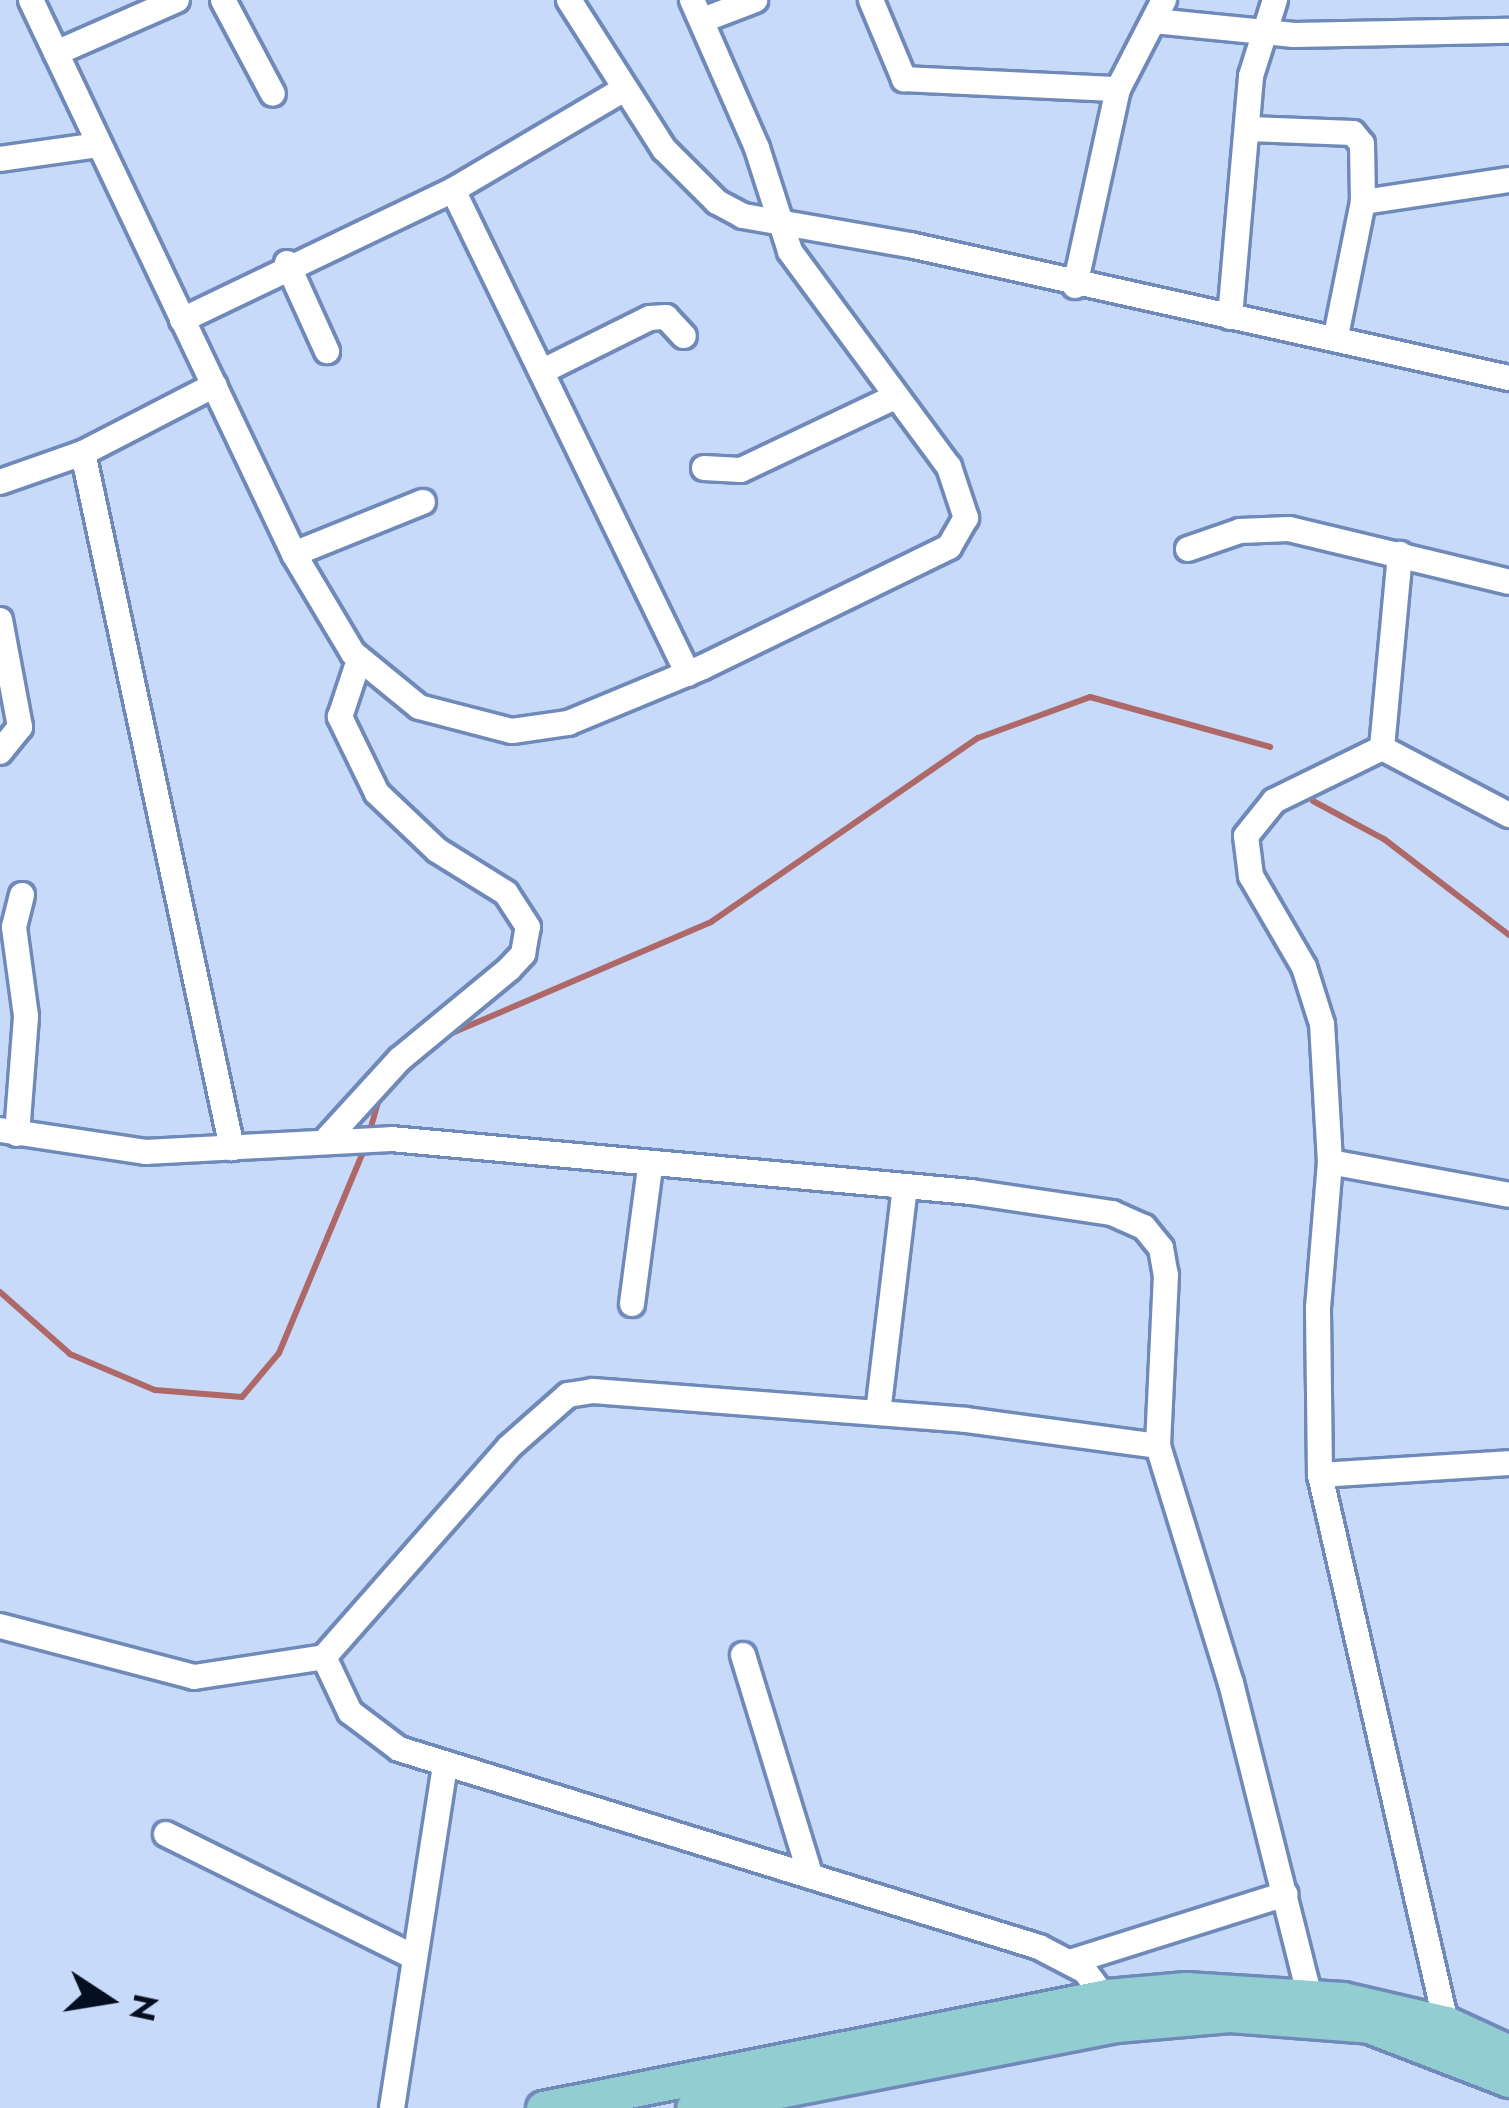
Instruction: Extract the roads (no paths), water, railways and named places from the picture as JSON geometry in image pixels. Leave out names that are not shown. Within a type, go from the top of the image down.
[{"type":"main road","points":[[543,2108],[698,2100],[1112,2011],[1309,1993],[1446,2024],[1509,2052]]},
{"type":"main road","points":[[1112,2011],[1325,2020],[1424,2043],[1509,2080]]},
{"type":"street","points":[[31,0],[294,554],[359,660],[419,707],[512,731],[568,723],[688,674],[960,536],[966,518],[956,479],[821,301],[778,224],[757,148],[697,10],[755,0]]},
{"type":"street","points":[[56,52],[176,0]]},
{"type":"street","points":[[224,0],[273,94]]},
{"type":"street","points":[[569,0],[621,91],[717,202],[778,224],[910,245],[1075,286],[1336,336],[1509,378]]},
{"type":"street","points":[[871,0],[904,79],[1118,89]]},
{"type":"street","points":[[1230,317],[1260,32],[1275,0]]},
{"type":"street","points":[[1075,286],[1118,89],[1159,11],[1260,32],[1509,31]]},
{"type":"street","points":[[182,320],[287,263],[453,190],[621,91]]},
{"type":"street","points":[[1250,129],[1359,136],[1363,202],[1336,336]]},
{"type":"street","points":[[0,159],[98,146]]},
{"type":"street","points":[[1363,202],[1509,180]]},
{"type":"street","points":[[453,190],[688,674]]},
{"type":"street","points":[[287,263],[327,351]]},
{"type":"street","points":[[544,371],[650,318],[666,317],[684,336]]},
{"type":"street","points":[[0,482],[83,453],[215,385]]},
{"type":"street","points":[[704,468],[741,470],[895,398]]},
{"type":"street","points":[[83,453],[232,1148]]},
{"type":"street","points":[[294,554],[423,502]]},
{"type":"street","points":[[1188,549],[1267,528],[1509,582]]},
{"type":"street","points":[[1382,748],[1400,554]]},
{"type":"street","points":[[0,620],[20,727],[0,752]]},
{"type":"street","points":[[325,1142],[400,1059],[509,969],[523,954],[528,927],[506,893],[437,850],[377,794],[340,716],[359,660]]},
{"type":"street","points":[[1382,748],[1509,814]]},
{"type":"street","points":[[1382,748],[1274,801],[1246,836],[1251,876],[1317,1000],[1330,1162],[1318,1308],[1320,1475],[1446,2024]]},
{"type":"street","points":[[22,895],[14,927],[26,1016],[9,1132],[146,1152],[392,1139],[1068,1204],[1133,1220],[1152,1234],[1166,1275],[1157,1446],[1286,1894],[1309,1993]]},
{"type":"street","points":[[1330,1162],[1509,1196]]},
{"type":"street","points":[[632,1304],[650,1167]]},
{"type":"street","points":[[878,1414],[905,1188]]},
{"type":"street","points":[[0,1626],[194,1678],[324,1657],[391,1571],[568,1395],[628,1391],[1157,1446]]},
{"type":"street","points":[[1320,1475],[1509,1463]]},
{"type":"street","points":[[743,1655],[809,1871]]},
{"type":"street","points":[[324,1657],[350,1712],[370,1730],[445,1767],[809,1871],[1070,1962],[1112,2011]]},
{"type":"street","points":[[392,2108],[445,1767]]},
{"type":"street","points":[[166,1834],[412,1956]]},
{"type":"street","points":[[1070,1962],[1286,1894]]},
{"type":"waterway","points":[[445,1036],[711,922],[978,738],[1090,697],[1270,747]]},
{"type":"waterway","points":[[1313,801],[1384,839],[1509,935]]},
{"type":"waterway","points":[[369,1134],[380,1095]]},
{"type":"waterway","points":[[0,1292],[70,1354],[155,1390],[242,1397],[279,1353],[365,1147]]}]
